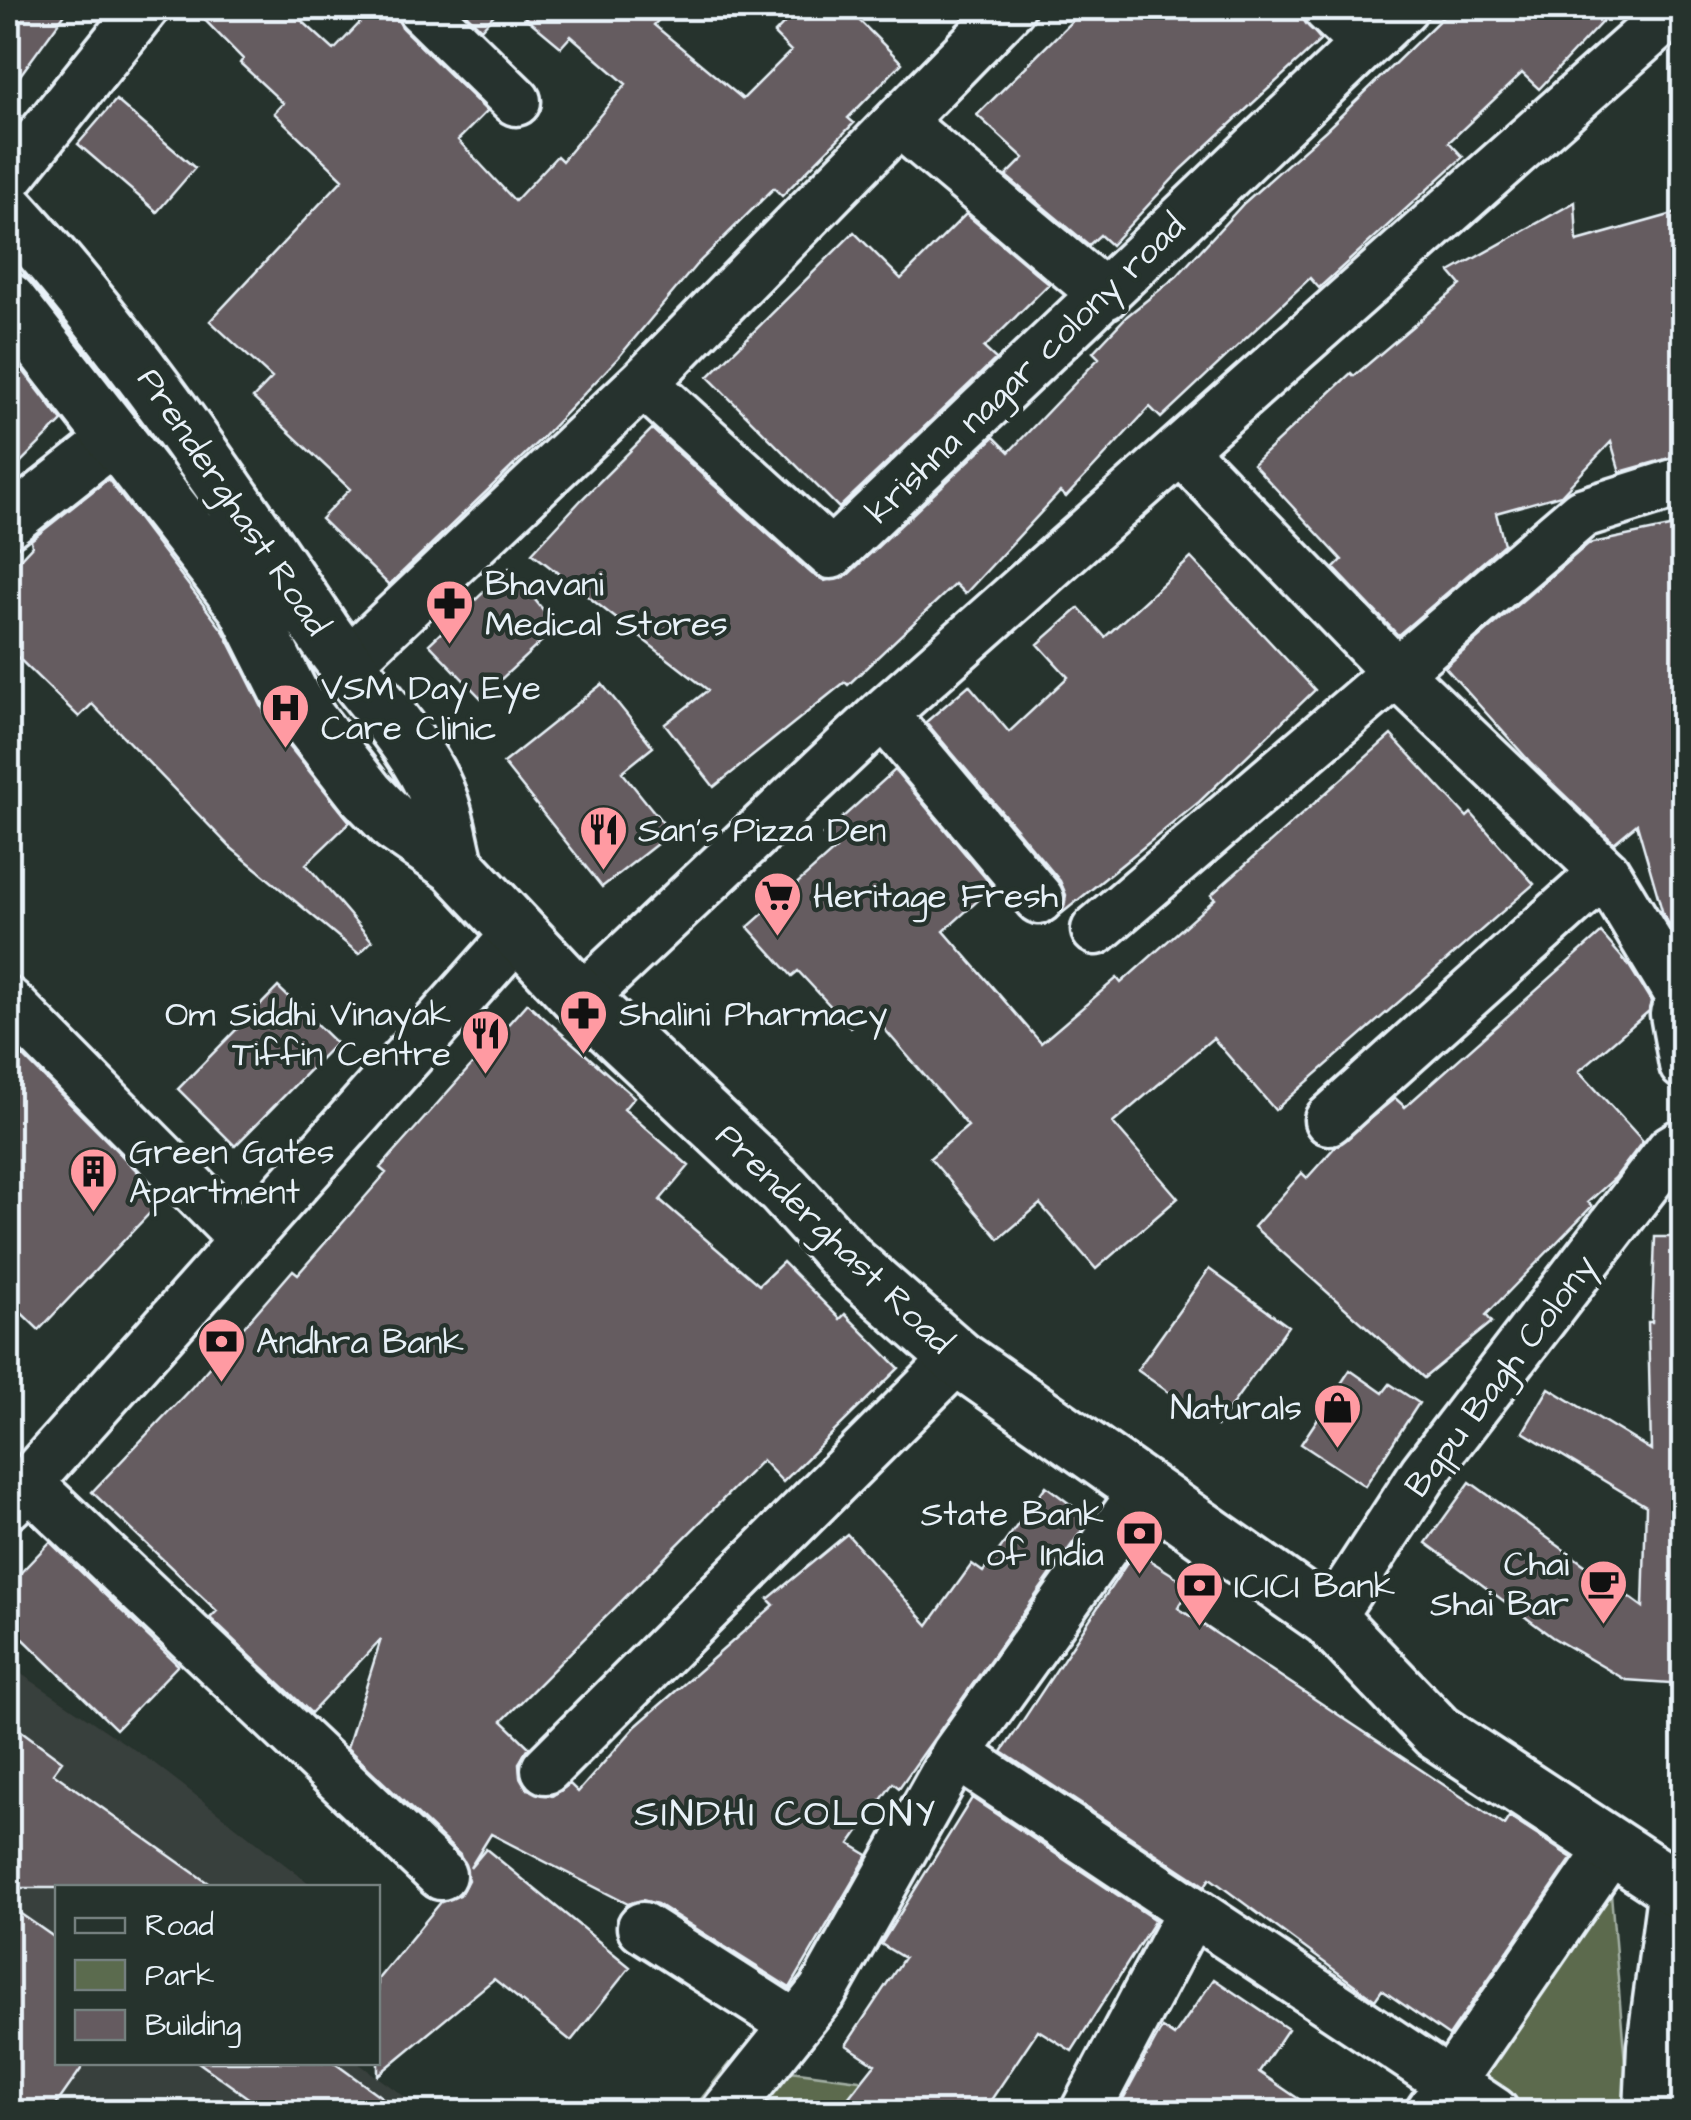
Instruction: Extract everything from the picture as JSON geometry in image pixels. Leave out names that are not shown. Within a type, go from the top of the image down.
[{"type":"street","points":[[8,178],[144,8]]},
{"type":"street","points":[[421,8],[516,102]]},
{"type":"street","points":[[345,666],[643,384],[1010,8]]},
{"type":"street","points":[[1327,8],[1365,44]]},
{"type":"street","name":"krishna nagar colony road","points":[[643,384],[831,554],[1403,8]]},
{"type":"street","points":[[581,999],[883,714],[1677,8]]},
{"type":"street","points":[[899,122],[1105,295]]},
{"type":"street","name":"Prenderghast Road","points":[[8,210],[83,292],[167,401],[345,666],[432,786],[456,866]]},
{"type":"street","name":"Prenderghast Road","points":[[8,302],[246,606],[294,702],[366,794],[395,824],[456,866],[581,999],[784,1190],[851,1264],[958,1358],[1329,1619],[1437,1732],[1613,1846],[1680,1878]]},
{"type":"street","points":[[8,523],[116,437]]},
{"type":"street","points":[[1182,451],[1397,673],[1605,872],[1683,999],[1676,1014],[1684,1066]]},
{"type":"street","points":[[1096,930],[1582,513],[1684,481]]},
{"type":"street","points":[[883,714],[1039,899]]},
{"type":"street","points":[[1329,1120],[1605,872]]},
{"type":"street","points":[[441,1875],[18,1494],[518,933]]},
{"type":"street","points":[[8,1002],[244,1240]]},
{"type":"street","name":"Bqpu Bagh Colony","points":[[1329,1619],[1424,1473],[1672,1150],[1684,1142]]},
{"type":"street","points":[[546,1769],[958,1358]]},
{"type":"street","points":[[726,2112],[823,1990],[956,1754],[1144,1491]]},
{"type":"street","name":"Prenderghast Road","points":[[1390,1680],[1451,1702],[1680,1878]]},
{"type":"street","points":[[956,1754],[1191,1911],[1440,2099],[1494,2112]]},
{"type":"street","points":[[1440,2099],[1613,1846]]},
{"type":"street","points":[[1649,2112],[1652,2046],[1680,1878]]},
{"type":"street","points":[[1085,2112],[1191,1911]]},
{"type":"street","points":[[642,1927],[794,2024]]},
{"type":"shaded area","points":[[8,1665],[154,1763],[311,1885],[55,1885],[55,2065],[361,2065],[426,2112],[8,2112]]},
{"type":"green space","points":[[1608,1857],[1629,2112],[1495,2112],[1459,2090]]},
{"type":"green space","points":[[729,2063],[859,2080],[904,2112],[691,2112]]},
{"type":"building","points":[[8,8],[69,8],[8,92]]},
{"type":"building","points":[[193,8],[288,8],[334,50],[374,8],[394,8],[402,28],[487,111],[458,140],[515,201],[557,156],[562,161],[626,84],[571,36],[561,47],[514,8],[670,8],[654,25],[743,99],[791,51],[774,34],[799,8],[847,8],[902,63],[848,118],[854,123],[782,196],[774,188],[696,265],[618,358],[541,439],[389,585],[321,519],[350,489],[253,398],[272,378],[210,321],[343,179],[274,113],[283,103],[240,63],[243,59]]},
{"type":"building","points":[[460,8],[500,8],[481,29]]},
{"type":"building","points":[[1085,8],[1295,8],[1321,40],[1182,169],[1111,245],[1100,235],[1089,245],[1006,176],[1024,158],[977,115]]},
{"type":"building","points":[[1452,8],[1615,8],[1539,89],[1522,73],[1449,142],[1463,157],[1319,288],[1310,278],[1161,418],[1150,407],[1066,497],[1060,492],[965,594],[955,584],[848,685],[845,682],[714,787],[665,724],[708,690],[532,553],[581,500],[652,429],[812,574],[825,581],[849,574],[994,437],[1009,452],[1099,358],[1093,352],[1127,316],[1177,276],[1244,203]]},
{"type":"building","points":[[116,100],[195,168],[157,212],[78,144]]},
{"type":"building","points":[[1575,202],[1577,241],[1684,211],[1684,454],[1620,472],[1611,442],[1561,495],[1496,513],[1504,544],[1398,635],[1334,568],[1342,560],[1253,464],[1351,373],[1354,376],[1461,285],[1450,272]]},
{"type":"building","points":[[966,214],[1049,284],[984,348],[996,359],[839,508],[708,377],[854,232],[901,279]]},
{"type":"building","points":[[8,351],[62,421],[8,475]]},
{"type":"building","points":[[108,479],[224,632],[269,721],[350,822],[306,864],[372,941],[359,954],[230,847],[92,704],[79,717],[8,648],[8,572],[32,546],[31,540]]},
{"type":"building","points":[[1684,524],[1684,949],[1663,914],[1637,824],[1614,843],[1531,763],[1445,667],[1588,544]]},
{"type":"building","points":[[1191,558],[1315,690],[1199,802],[1061,914],[1066,895],[1060,881],[926,722],[969,685],[1009,732],[1068,677],[1038,644],[1079,608],[1105,637]]},
{"type":"building","points":[[509,568],[557,627],[481,698],[429,644]]},
{"type":"building","points":[[602,684],[653,747],[622,772],[671,833],[602,887],[503,763]]},
{"type":"building","points":[[1391,735],[1467,817],[1471,813],[1534,884],[1275,1110],[1213,1038],[1113,1123],[1178,1198],[1096,1269],[1040,1204],[999,1239],[930,1158],[968,1126],[868,1010],[850,1027],[798,971],[792,976],[748,927],[836,849],[823,835],[895,770],[993,887],[944,931],[1041,1043],[1117,978],[1121,983],[1215,899],[1211,895]]},
{"type":"building","points":[[1601,933],[1630,967],[1651,1001],[1649,1011],[1579,1071],[1643,1141],[1615,1178],[1588,1202],[1592,1206],[1486,1315],[1492,1322],[1424,1378],[1254,1227],[1302,1173],[1307,1178],[1335,1147],[1395,1098],[1405,1107]]},
{"type":"building","points":[[278,987],[336,1043],[235,1146],[178,1089]]},
{"type":"building","points":[[527,1003],[634,1097],[624,1109],[689,1166],[660,1200],[759,1285],[783,1262],[840,1319],[845,1314],[899,1368],[783,1482],[762,1460],[502,1721],[529,1747],[519,1763],[520,1777],[527,1789],[552,1796],[570,1784],[578,1792],[636,1726],[774,1605],[768,1599],[847,1534],[928,1625],[972,1564],[983,1572],[1046,1486],[1090,1519],[899,1788],[893,1783],[850,1844],[868,1855],[790,1988],[657,1904],[642,1900],[628,1904],[491,1834],[470,1868],[486,1849],[630,1967],[571,2041],[494,1979],[378,2075],[380,1977],[441,1902],[460,1895],[468,1880],[460,1855],[347,1748],[381,1639],[311,1713],[210,1618],[217,1611],[92,1492],[192,1387],[293,1270],[298,1274],[386,1173],[380,1168]]},
{"type":"building","name":"Green Gates Apartment","points":[[8,1041],[164,1198],[39,1330],[8,1300]]},
{"type":"building","points":[[1655,1237],[1684,1237],[1684,1684],[1626,1680],[1552,1637],[1426,1543],[1470,1482],[1643,1607],[1646,1506],[1523,1432],[1549,1388],[1651,1450],[1648,1322],[1652,1322]]},
{"type":"building","points":[[1209,1269],[1288,1326],[1217,1426],[1137,1370]]},
{"type":"building","points":[[1350,1370],[1383,1393],[1390,1384],[1419,1403],[1365,1486],[1301,1444]]},
{"type":"building","points":[[50,1542],[178,1665],[116,1729],[8,1624],[8,1586]]},
{"type":"building","points":[[1135,1551],[1192,1587],[1178,1608],[1504,1825],[1509,1817],[1572,1858],[1449,2036],[1382,1990],[1375,2000],[1210,1878],[1205,1886],[1002,1752]]},
{"type":"building","points":[[8,1721],[62,1761],[53,1773],[211,1885],[55,1885],[8,1888]]},
{"type":"building","points":[[972,1798],[1155,1920],[1072,2051],[1038,2030],[983,2112],[837,2112],[875,2064],[846,2045],[904,1958],[881,1944]]},
{"type":"building","points":[[8,1905],[55,1938],[55,2065],[84,2065],[51,2112],[33,2112],[8,2094]]},
{"type":"building","points":[[1214,1979],[1288,2029],[1259,2072],[1318,2112],[1116,2112],[1162,2028],[1174,2036]]},
{"type":"building","points":[[202,2065],[337,2065],[402,2112],[268,2112]]},
{"type":"place","name":"Bhavani Medical Stores","points":[[450,646]]},
{"type":"place","name":"VSM Day Eye Care Clinic","points":[[286,750]]},
{"type":"place","name":"San's Pizza Den","points":[[603,872]]},
{"type":"place","name":"Heritage Fresh","points":[[778,938]]},
{"type":"place","name":"Shalini Pharmacy","points":[[584,1056]]},
{"type":"place","name":"Om Siddhi Vinayak Tiffin Centre","points":[[486,1076]]},
{"type":"place","name":"Green Gates Apartment","points":[[94,1214]]},
{"type":"place","name":"Andhra Bank","points":[[221,1384]]},
{"type":"place","name":"Naturals","points":[[1337,1450]]},
{"type":"place","name":"State Bank of India","points":[[1139,1576]]},
{"type":"place","name":"Chai Shai Bar","points":[[1604,1626]]},
{"type":"place","name":"ICICI Bank","points":[[1199,1628]]},
{"type":"district","name":"SINDHI COLONY","points":[[786,1815]]}]
